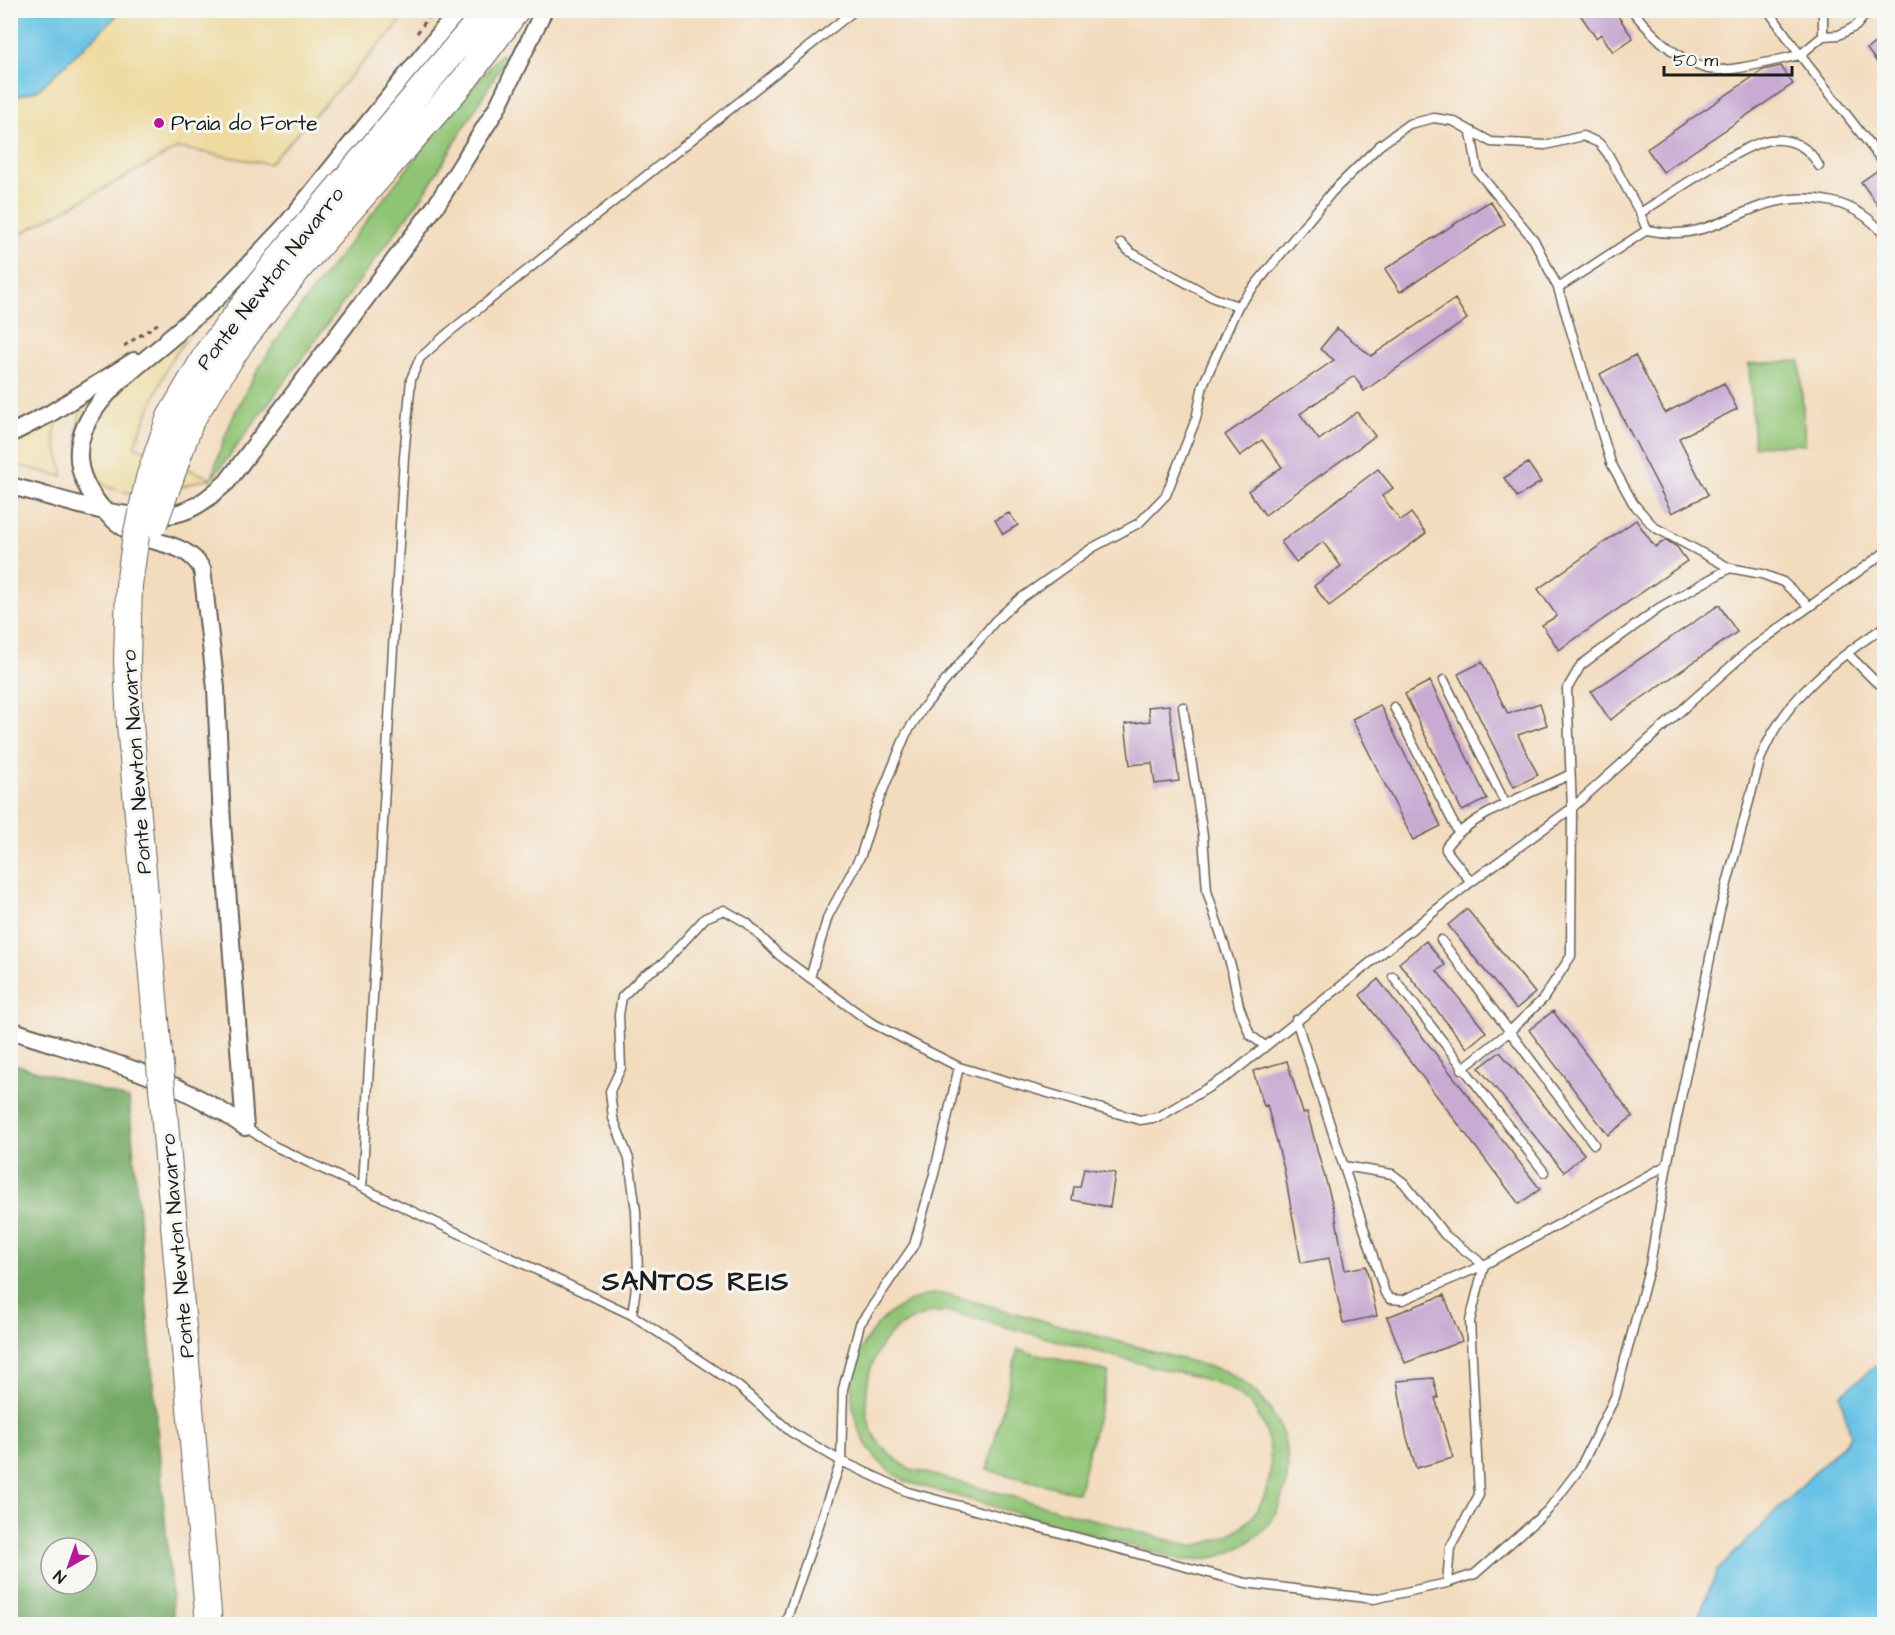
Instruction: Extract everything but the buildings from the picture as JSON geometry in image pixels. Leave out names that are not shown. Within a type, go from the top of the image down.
[{"type":"main road","name":"Ponte Newton Navarro","points":[[209,1624],[130,724],[127,618],[136,536],[150,478],[170,417],[208,352],[286,250],[499,14]]},
{"type":"main road","name":"Ponte Newton Navarro","points":[[221,1624],[152,822],[142,627],[153,533],[169,477],[191,420],[241,342],[300,267],[465,79],[499,14]]},
{"type":"street","points":[[245,1127],[222,823],[216,688],[202,569],[196,559],[185,551],[132,533],[104,510],[90,493],[82,475],[78,456],[81,434],[91,414],[108,395],[217,298],[286,225],[459,10]]},
{"type":"street","points":[[10,486],[104,510],[151,515],[180,512],[204,502],[227,482],[315,368],[450,185],[497,108],[544,10]]},
{"type":"street","points":[[10,434],[51,413],[176,334]]},
{"type":"street","points":[[10,1030],[159,1077],[203,1098],[245,1127]]},
{"type":"lane","points":[[362,1187],[404,457],[411,379],[420,358],[448,333],[855,10]]},
{"type":"lane","points":[[1632,10],[1647,29],[1686,60],[1710,70],[1800,55],[1823,36],[1839,35],[1856,26],[1866,14],[1865,10]]},
{"type":"lane","points":[[1768,10],[1884,163]]},
{"type":"lane","points":[[1823,36],[1823,15],[1826,10]]},
{"type":"lane","points":[[810,978],[828,916],[861,855],[875,810],[906,734],[923,708],[981,636],[1017,601],[1092,548],[1139,523],[1166,495],[1196,419],[1203,385],[1238,306],[1332,192],[1379,146],[1409,124],[1434,118],[1453,121],[1472,134],[1501,143],[1545,145],[1583,136],[1599,143],[1640,213],[1647,230]]},
{"type":"lane","points":[[1472,134],[1478,172],[1534,240],[1557,288],[1611,464],[1633,503],[1654,527],[1730,568],[1762,574],[1783,582],[1809,606]]},
{"type":"lane","points":[[1640,213],[1747,148],[1769,140],[1791,141],[1811,152],[1819,166]]},
{"type":"lane","points":[[1557,288],[1647,230],[1667,234],[1690,232],[1769,204],[1823,198],[1851,208],[1867,217],[1884,235]]},
{"type":"lane","points":[[1121,243],[1130,252],[1214,298],[1238,306]]},
{"type":"lane","points":[[632,1316],[638,1273],[636,1211],[629,1159],[613,1118],[609,1091],[621,1068],[619,1015],[622,998],[643,976],[664,963],[705,918],[724,910],[747,923],[779,955],[870,1022],[958,1067],[1140,1120],[1159,1117],[1231,1074],[1472,882],[1572,808],[1749,650],[1884,553]]},
{"type":"lane","points":[[1462,1069],[1510,1031],[1543,999],[1571,956],[1572,808],[1567,689],[1581,665],[1659,609],[1730,568]]},
{"type":"lane","points":[[245,1127],[274,1146],[632,1316],[738,1386],[791,1432],[841,1461],[908,1492],[1246,1583],[1374,1599],[1447,1583],[1475,1574],[1548,1510],[1580,1468],[1616,1397],[1650,1265],[1667,1165],[1720,910],[1767,741],[1784,713],[1848,654],[1884,627]]},
{"type":"lane","points":[[1848,654],[1884,687]]},
{"type":"lane","points":[[1444,680],[1506,805]]},
{"type":"lane","points":[[1183,707],[1203,836],[1207,891],[1231,966],[1239,1006],[1250,1035],[1265,1046]]},
{"type":"lane","points":[[1394,707],[1458,832]]},
{"type":"lane","points":[[1472,882],[1446,850],[1458,832],[1506,805],[1569,775]]},
{"type":"lane","points":[[1441,940],[1594,1144]]},
{"type":"lane","points":[[1393,977],[1544,1172]]},
{"type":"lane","points":[[1296,1020],[1385,1293],[1390,1299],[1404,1300],[1484,1265],[1667,1165]]},
{"type":"lane","points":[[785,1624],[841,1461],[843,1389],[860,1324],[914,1245],[934,1174],[958,1067]]},
{"type":"lane","points":[[1344,1166],[1392,1174],[1404,1183],[1445,1234],[1484,1265]]},
{"type":"lane","points":[[1447,1583],[1450,1548],[1479,1495],[1470,1321],[1484,1265]]},
{"type":"path","points":[[413,38],[434,10]]},
{"type":"path","points":[[118,350],[166,318]]},
{"type":"green space","points":[[501,54],[506,58],[424,194],[212,479],[235,414],[269,352],[388,193]]},
{"type":"green space","points":[[1800,361],[1805,444],[1754,446],[1749,364]]},
{"type":"green space","points":[[11,1063],[129,1099],[174,1624],[11,1624]]},
{"type":"green space","points":[[932,1294],[946,1294],[1225,1371],[1257,1395],[1278,1423],[1287,1455],[1286,1487],[1274,1516],[1252,1540],[1221,1555],[1182,1560],[907,1482],[880,1462],[862,1437],[853,1409],[853,1379],[861,1351],[877,1326],[900,1306]],"holes":[[[932,1312],[951,1312],[1212,1381],[1235,1392],[1253,1408],[1260,1418],[1270,1454],[1266,1491],[1254,1514],[1246,1523],[1226,1536],[1190,1546],[908,1468],[883,1447],[872,1431],[866,1404],[869,1375],[880,1348],[898,1328]]]},
{"type":"green space","points":[[1018,1349],[1109,1372],[1078,1493],[987,1470]]},
{"type":"sand","name":"Praia do Forte","points":[[122,11],[404,11],[397,26],[269,164],[178,148],[11,239],[11,98],[38,90]]},
{"type":"sand","points":[[210,307],[170,361],[134,446],[212,479],[196,481],[172,490],[149,493],[129,493],[111,488],[97,480],[86,468],[79,451],[77,432],[81,408]]},
{"type":"sand","points":[[59,410],[54,437],[62,476],[11,464],[11,431]]},
{"type":"water","points":[[11,10],[122,11],[38,90],[11,98]]},
{"type":"water","points":[[1884,1359],[1884,1624],[1695,1624],[1717,1571],[1851,1436],[1840,1395]]},
{"type":"place","name":"Praia do Forte","points":[[159,123]]},
{"type":"district","name":"SANTOS REIS","points":[[696,1281]]}]
